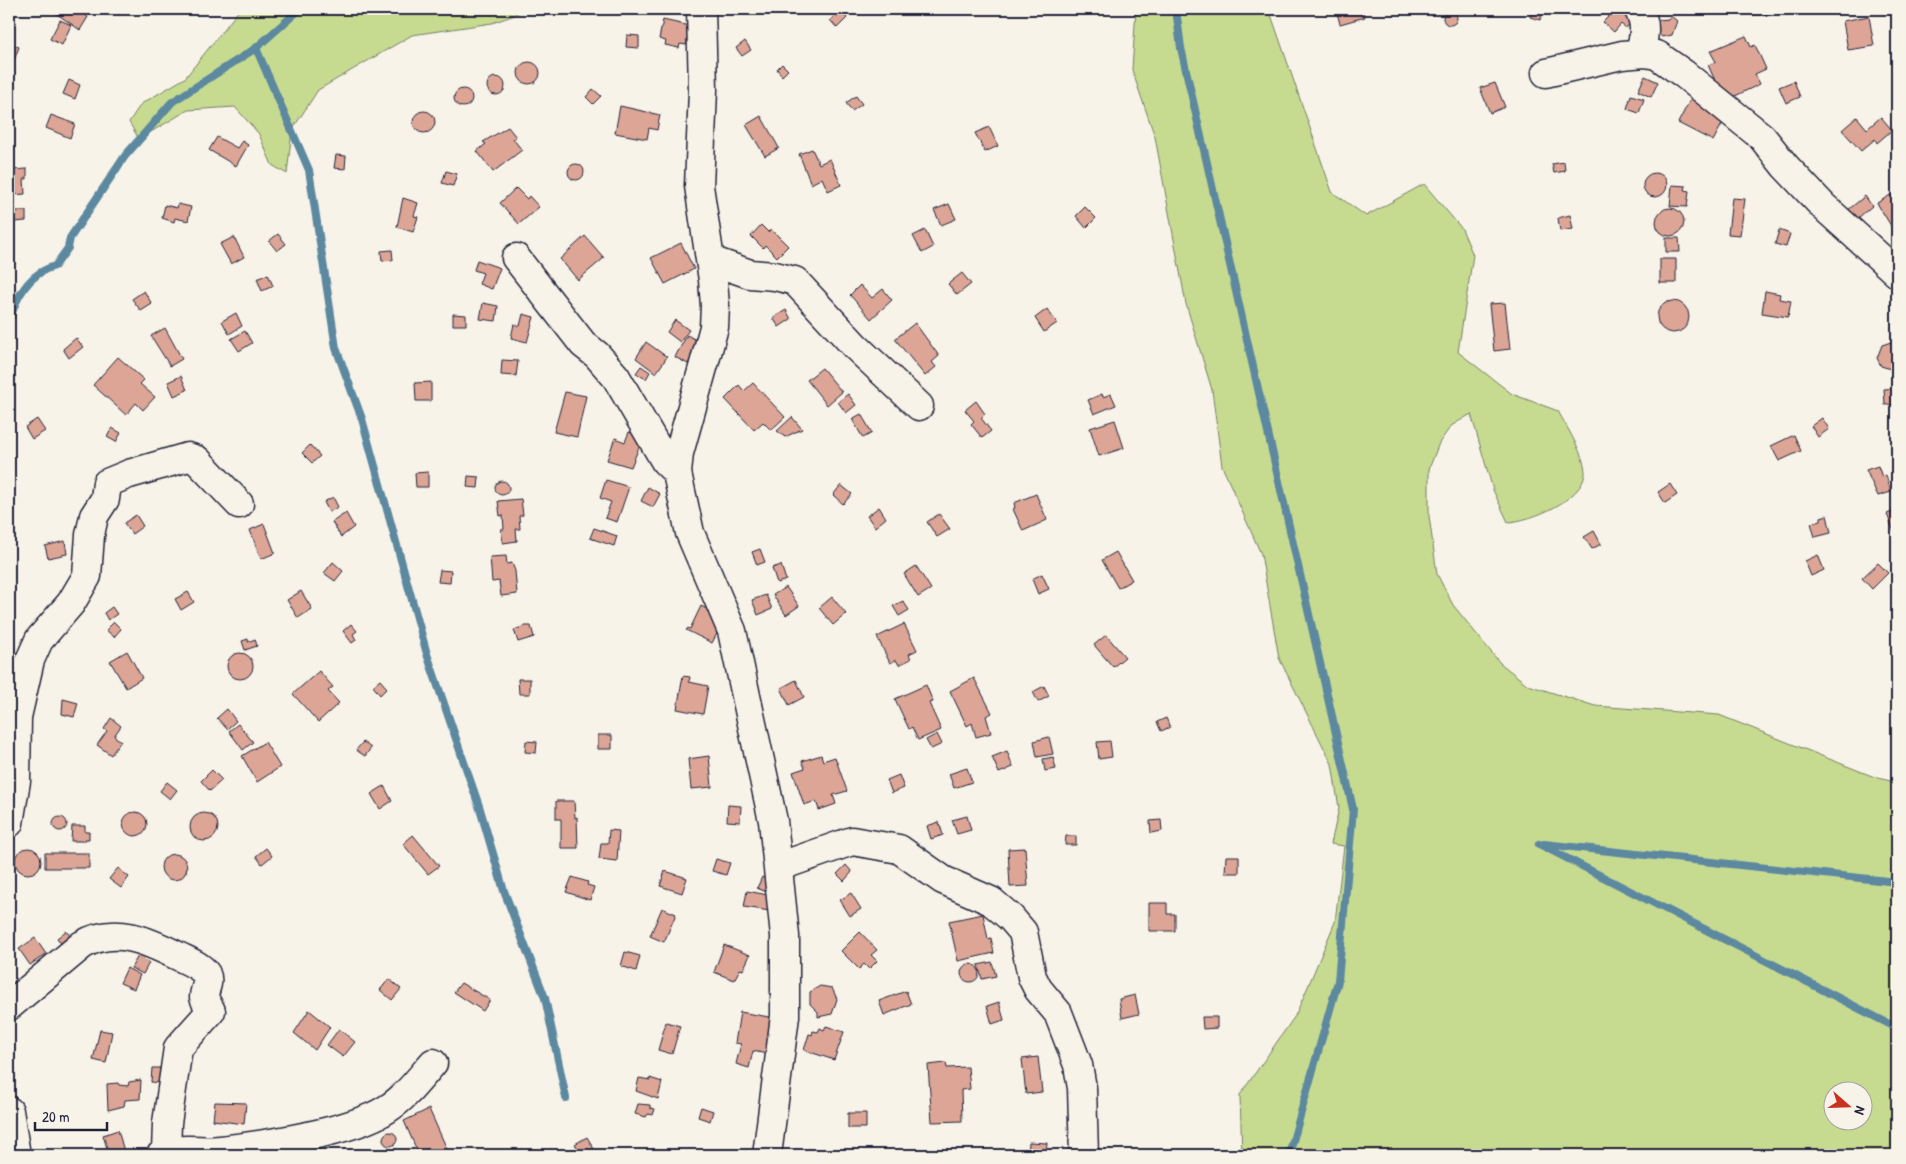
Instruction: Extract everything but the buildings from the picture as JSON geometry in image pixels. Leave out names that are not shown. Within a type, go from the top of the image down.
[{"type":"street","points":[[701,9],[703,90],[699,186],[714,289],[714,327],[679,453],[677,473],[690,533],[732,631],[774,821],[784,936],[785,1016],[767,1155]]},
{"type":"street","points":[[1638,9],[1641,14],[1644,30],[1643,43],[1638,53]]},
{"type":"street","points":[[1546,73],[1638,53],[1657,55],[1684,74],[1762,137],[1785,166],[1824,206],[1897,273]]},
{"type":"street","points":[[516,258],[583,344],[605,363],[665,462],[677,473]]},
{"type":"street","points":[[710,260],[750,274],[775,276],[794,281],[855,346],[919,406]]},
{"type":"street","points":[[9,823],[16,781],[17,717],[30,660],[39,640],[72,603],[87,576],[94,516],[104,499],[107,483],[129,474],[188,457],[197,460],[239,504]]},
{"type":"street","points":[[778,867],[852,841],[899,849],[943,880],[991,901],[1011,918],[1023,932],[1032,977],[1038,989],[1058,1013],[1078,1065],[1082,1088],[1084,1155]]},
{"type":"street","points":[[9,1006],[95,937],[120,936],[149,942],[203,971],[208,983],[204,997],[211,1011],[178,1048],[164,1154],[253,1147],[347,1126],[373,1117],[388,1109],[433,1063]]},
{"type":"street","points":[[9,1111],[16,1155]]},
{"type":"green space","points":[[240,9],[522,9],[515,15],[492,23],[412,35],[318,90],[292,130],[287,174],[272,165],[259,134],[235,107],[188,110],[139,139],[129,122],[141,104],[185,78]]},
{"type":"green space","points":[[1136,9],[1269,9],[1332,192],[1366,216],[1424,184],[1462,229],[1473,255],[1458,352],[1512,394],[1558,411],[1582,459],[1585,474],[1582,483],[1575,492],[1542,513],[1518,521],[1508,522],[1493,490],[1471,414],[1451,426],[1439,443],[1429,469],[1429,516],[1437,574],[1453,605],[1500,663],[1528,685],[1595,706],[1719,715],[1872,776],[1897,783],[1897,1155],[1242,1155],[1240,1095],[1295,1016],[1335,922],[1344,846],[1331,844],[1339,808],[1332,764],[1279,658],[1261,554],[1222,466],[1212,390],[1186,304],[1155,137],[1132,70]]},
{"type":"waterway","points":[[9,323],[15,305],[24,288],[38,274],[55,266],[68,248],[70,238],[125,156],[172,102],[256,48],[300,9]]},
{"type":"waterway","points":[[1176,9],[1181,48],[1353,809],[1338,981],[1289,1155]]},
{"type":"waterway","points":[[256,48],[309,170],[336,348],[362,419],[427,654],[480,809],[504,891],[545,998],[566,1098]]},
{"type":"waterway","points":[[1539,844],[1897,1028]]},
{"type":"waterway","points":[[1544,844],[1897,882]]}]
